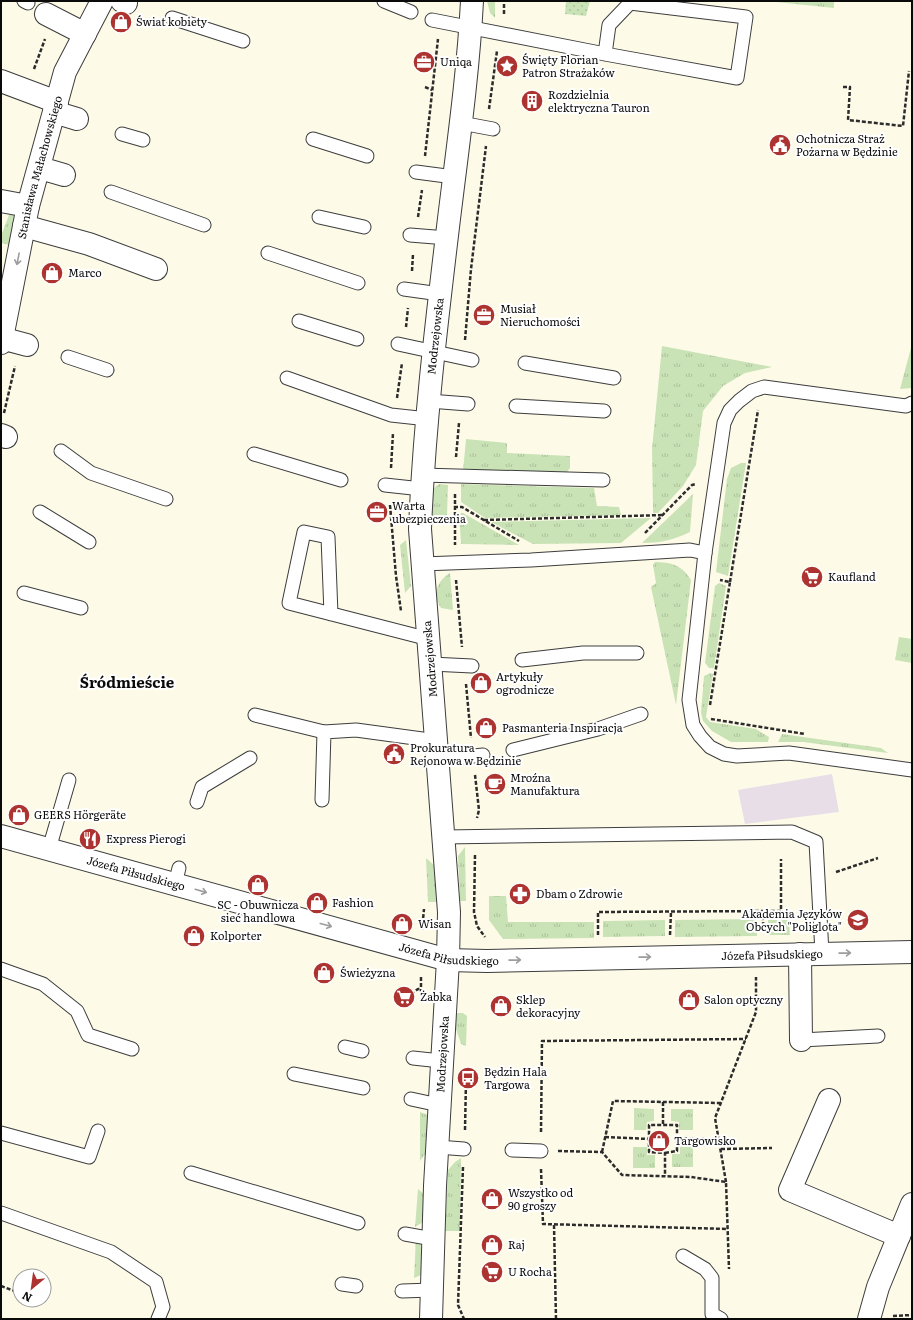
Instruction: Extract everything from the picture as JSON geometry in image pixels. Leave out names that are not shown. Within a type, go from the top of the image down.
[{"type":"street","name":"Stanisława Małachowskiego","points":[[1,340],[26,216],[65,72],[102,1]]},
{"type":"street","name":"Modrzejowska","points":[[431,1319],[437,1147],[448,960],[449,912],[438,750],[420,529],[422,482],[434,352],[461,123],[472,1]]},
{"type":"street","points":[[33,6],[85,34]]},
{"type":"street","points":[[1,81],[77,119]]},
{"type":"street","points":[[40,168],[64,175]]},
{"type":"street","points":[[1,200],[26,216],[89,244],[156,269]]},
{"type":"street","points":[[1,340],[26,345]]},
{"type":"street","name":"Józefa Piłsudskiego","points":[[1,836],[49,849],[177,876],[448,960],[487,961],[912,952]]},
{"type":"street","points":[[800,954],[801,1040]]},
{"type":"street","points":[[829,1100],[790,1190],[899,1236]]},
{"type":"street","points":[[869,1319],[878,1287],[912,1204]]},
{"type":"lane","points":[[384,1],[411,12]]},
{"type":"lane","points":[[432,20],[605,54],[737,78],[746,17],[630,3],[609,25],[605,54]]},
{"type":"lane","points":[[172,18],[243,41]]},
{"type":"lane","points":[[461,123],[490,129]]},
{"type":"lane","points":[[122,134],[143,140]]},
{"type":"lane","points":[[313,139],[368,156]]},
{"type":"lane","points":[[416,172],[454,177]]},
{"type":"lane","points":[[111,192],[204,225]]},
{"type":"lane","points":[[320,217],[364,227]]},
{"type":"lane","points":[[410,235],[447,238]]},
{"type":"lane","points":[[268,253],[358,283]]},
{"type":"lane","points":[[404,289],[440,294]]},
{"type":"lane","points":[[299,321],[357,339]]},
{"type":"lane","points":[[398,344],[468,360]]},
{"type":"lane","points":[[68,357],[107,370]]},
{"type":"lane","points":[[525,363],[614,378]]},
{"type":"lane","points":[[287,378],[391,415],[429,410],[464,403]]},
{"type":"lane","points":[[912,403],[906,406],[764,387],[752,391],[730,410],[724,423],[705,553],[689,700],[693,725],[700,736],[710,747],[724,754],[737,756],[789,753],[912,770]]},
{"type":"lane","points":[[516,406],[604,411]]},
{"type":"lane","points":[[61,451],[91,473],[166,499]]},
{"type":"lane","points":[[254,454],[341,480]]},
{"type":"lane","points":[[385,485],[422,482],[455,477],[603,480]]},
{"type":"lane","points":[[40,512],[88,542]]},
{"type":"lane","points":[[331,614],[328,537],[304,532],[289,603],[331,614],[429,639]]},
{"type":"lane","points":[[422,564],[531,560],[690,550],[705,553]]},
{"type":"lane","points":[[24,593],[81,608]]},
{"type":"lane","points":[[522,660],[583,653],[637,652]]},
{"type":"lane","points":[[430,664],[468,665]]},
{"type":"lane","points":[[513,750],[598,729],[641,714]]},
{"type":"lane","points":[[255,715],[324,732],[356,730],[438,750],[478,755]]},
{"type":"lane","points":[[322,800],[324,732]]},
{"type":"lane","points":[[197,802],[202,787],[250,758]]},
{"type":"lane","points":[[49,849],[69,780]]},
{"type":"lane","points":[[444,837],[792,832],[816,842],[822,953]]},
{"type":"lane","points":[[1,969],[43,984],[77,1011],[88,1035],[132,1049]]},
{"type":"lane","points":[[801,1040],[878,1036]]},
{"type":"lane","points":[[345,1047],[362,1051]]},
{"type":"lane","points":[[413,1058],[441,1061]]},
{"type":"lane","points":[[294,1074],[364,1088]]},
{"type":"lane","points":[[411,1099],[439,1105]]},
{"type":"lane","points":[[1,1133],[89,1157],[98,1132]]},
{"type":"lane","points":[[437,1147],[464,1149]]},
{"type":"lane","points":[[512,1150],[541,1151]]},
{"type":"lane","points":[[191,1173],[358,1223]]},
{"type":"lane","points":[[1,1213],[110,1252],[156,1282],[163,1307],[158,1319]]},
{"type":"lane","points":[[405,1234],[433,1239]]},
{"type":"lane","points":[[683,1256],[705,1269],[712,1278],[712,1314],[721,1319]]},
{"type":"lane","points":[[342,1284],[356,1286]]},
{"type":"lane","points":[[402,1291],[432,1290]]},
{"type":"path","points":[[468,360],[499,33],[504,18],[504,1]]},
{"type":"path","points":[[843,87],[850,88],[848,120],[903,126],[909,71]]},
{"type":"path","points":[[425,88],[433,90]]},
{"type":"path","points":[[464,403],[455,477],[454,562],[478,755],[478,810],[475,836],[474,912],[477,926],[486,939],[491,940]]},
{"type":"path","points":[[710,708],[759,405],[754,408]]},
{"type":"path","points":[[637,553],[637,542],[692,485],[698,484],[697,491]]},
{"type":"path","points":[[454,507],[462,507],[528,546],[531,560]]},
{"type":"path","points":[[484,520],[664,515]]},
{"type":"path","points":[[702,578],[730,582]]},
{"type":"path","points":[[708,716],[711,719],[806,734]]},
{"type":"path","points":[[818,872],[836,872],[878,858]]},
{"type":"path","points":[[598,940],[598,912],[781,911],[781,859]]},
{"type":"path","points":[[762,911],[765,938]]},
{"type":"path","points":[[670,939],[671,912]]},
{"type":"path","points":[[729,1274],[726,1182],[715,1118],[756,1012],[756,975]]},
{"type":"path","points":[[411,994],[418,989],[421,989]]},
{"type":"path","points":[[728,1230],[543,1224],[541,1151],[542,1041],[746,1039]]},
{"type":"path","points":[[602,1152],[613,1101],[721,1103]]},
{"type":"path","points":[[663,1102],[663,1124]]},
{"type":"path","points":[[663,1124],[677,1125],[677,1151],[665,1153],[649,1152],[649,1125],[663,1124]]},
{"type":"path","points":[[605,1137],[649,1139]]},
{"type":"path","points":[[677,1138],[719,1139]]},
{"type":"path","points":[[720,1149],[772,1148]]},
{"type":"path","points":[[541,1151],[602,1152],[622,1175],[665,1176],[726,1182]]},
{"type":"path","points":[[665,1153],[665,1176]]},
{"type":"path","points":[[554,1225],[556,1319]]},
{"type":"path","points":[[1,1286],[12,1290]]},
{"type":"path","points":[[892,1316],[912,1315]]},
{"type":"shaded area","points":[[832,774],[839,812],[745,824],[738,790]]},
{"type":"green space","points":[[487,1],[495,1],[495,18],[490,13]]},
{"type":"green space","points":[[566,1],[590,1],[586,16],[565,14]]},
{"type":"green space","points":[[766,1],[834,1],[834,8]]},
{"type":"green space","points":[[12,207],[22,210],[15,246],[1,243],[1,236]]},
{"type":"green space","points":[[912,344],[912,388],[900,389]]},
{"type":"green space","points":[[662,346],[772,367],[745,373],[723,386],[703,411],[696,465],[683,486],[658,513],[653,513],[652,449]]},
{"type":"green space","points":[[466,439],[507,443],[507,453],[570,456],[570,468],[565,475],[463,471]]},
{"type":"green space","points":[[741,463],[746,463],[728,576],[716,572],[727,479],[731,468]]},
{"type":"green space","points":[[439,484],[448,485],[447,516],[432,516],[433,489]]},
{"type":"green space","points":[[461,484],[594,488],[597,506],[619,507],[621,515],[485,518],[461,502]]},
{"type":"green space","points":[[693,494],[690,532],[667,540],[642,543]]},
{"type":"green space","points":[[459,513],[463,513],[519,545],[461,544]]},
{"type":"green space","points":[[651,518],[621,543],[533,544],[491,522]]},
{"type":"green space","points":[[406,540],[411,586],[405,593],[400,545]]},
{"type":"green space","points":[[655,562],[676,565],[688,575],[691,580],[676,705],[651,587],[656,583],[653,565]]},
{"type":"green space","points":[[450,573],[453,610],[441,608],[438,603],[436,593],[439,584]]},
{"type":"green space","points":[[719,583],[726,586],[714,668],[709,668],[705,663],[715,586]]},
{"type":"green space","points":[[899,637],[912,639],[912,663],[895,660]]},
{"type":"green space","points":[[710,673],[713,674],[706,717],[710,722],[756,729],[769,737],[768,742],[731,742],[712,731],[703,721],[701,713],[704,676]]},
{"type":"green space","points":[[782,734],[881,748],[888,753],[803,742],[778,742]]},
{"type":"green space","points":[[465,847],[466,901],[460,901],[458,856]]},
{"type":"green space","points":[[426,858],[436,867],[436,902],[428,902]]},
{"type":"green space","points":[[489,896],[506,896],[508,922],[594,922],[594,938],[503,939],[489,920]]},
{"type":"green space","points":[[768,918],[789,919],[790,935],[768,935]]},
{"type":"green space","points":[[757,919],[757,936],[675,937],[675,920]]},
{"type":"green space","points":[[665,920],[665,936],[603,937],[603,921]]},
{"type":"green space","points":[[455,1013],[463,1013],[467,1016],[466,1046],[461,1044],[455,1026]]},
{"type":"green space","points":[[634,1108],[654,1109],[654,1121],[647,1122],[646,1130],[634,1130]]},
{"type":"green space","points":[[671,1109],[693,1109],[693,1130],[679,1130],[679,1122],[671,1121]]},
{"type":"green space","points":[[420,1112],[428,1115],[425,1154],[420,1161]]},
{"type":"green space","points":[[680,1145],[693,1145],[693,1167],[672,1167],[672,1154],[680,1154]]},
{"type":"green space","points":[[633,1147],[647,1147],[647,1155],[655,1155],[655,1168],[633,1168]]},
{"type":"green space","points":[[461,1158],[460,1231],[445,1231],[448,1170]]},
{"type":"green space","points":[[418,1189],[424,1194],[423,1222],[415,1227]]},
{"type":"green space","points":[[416,1237],[421,1241],[421,1275],[414,1278]]},
{"type":"place","name":"Świat kobiety","points":[[121,22]]},
{"type":"place","name":"Uniqa","points":[[424,62]]},
{"type":"place","name":"Święty Florian Patron Strażaków","points":[[507,66]]},
{"type":"place","name":"Rozdzielnia elektryczna Tauron","points":[[532,101]]},
{"type":"place","name":"Ochotnicza Straż Pożarna w Będzinie","points":[[780,145]]},
{"type":"place","name":"Marco","points":[[52,273]]},
{"type":"place","name":"Musiał Nieruchomości","points":[[484,315]]},
{"type":"place","name":"Warta ubezpieczenia","points":[[377,512]]},
{"type":"place","name":"Kaufland","points":[[812,577]]},
{"type":"place","name":"Artykuły ogrodnicze","points":[[481,683]]},
{"type":"place","name":"Pasmanteria Inspiracja","points":[[486,728]]},
{"type":"place","name":"Prokuratura Rejonowa w Będzinie","points":[[394,754]]},
{"type":"place","name":"Mroźna Manufaktura","points":[[495,784]]},
{"type":"place","name":"GEERS Hörgeräte","points":[[19,815]]},
{"type":"place","name":"Express Pierogi","points":[[90,839]]},
{"type":"place","name":"SC - Obuwnicza sieć handlowa","points":[[258,885]]},
{"type":"place","name":"Dbam o Zdrowie","points":[[520,894]]},
{"type":"place","name":"Fashion","points":[[317,903]]},
{"type":"place","name":"Akademia Języków Obcych \"Poliglota\"","points":[[858,920]]},
{"type":"place","name":"Wisan","points":[[402,924]]},
{"type":"place","name":"Kolporter","points":[[194,936]]},
{"type":"place","name":"Świeżyzna","points":[[324,973]]},
{"type":"place","name":"Żabka","points":[[404,997]]},
{"type":"place","name":"Salon optyczny","points":[[689,1000]]},
{"type":"place","name":"Sklep dekoracyjny","points":[[501,1006]]},
{"type":"place","name":"Będzin Hala Targowa","points":[[468,1078]]},
{"type":"place","name":"Targowisko","points":[[659,1141]]},
{"type":"place","name":"Wszystko od 90 groszy","points":[[492,1199]]},
{"type":"place","name":"Raj","points":[[492,1245]]},
{"type":"place","name":"U Rocha","points":[[492,1272]]},
{"type":"district","name":"Śródmieście","points":[[127,683]]}]
